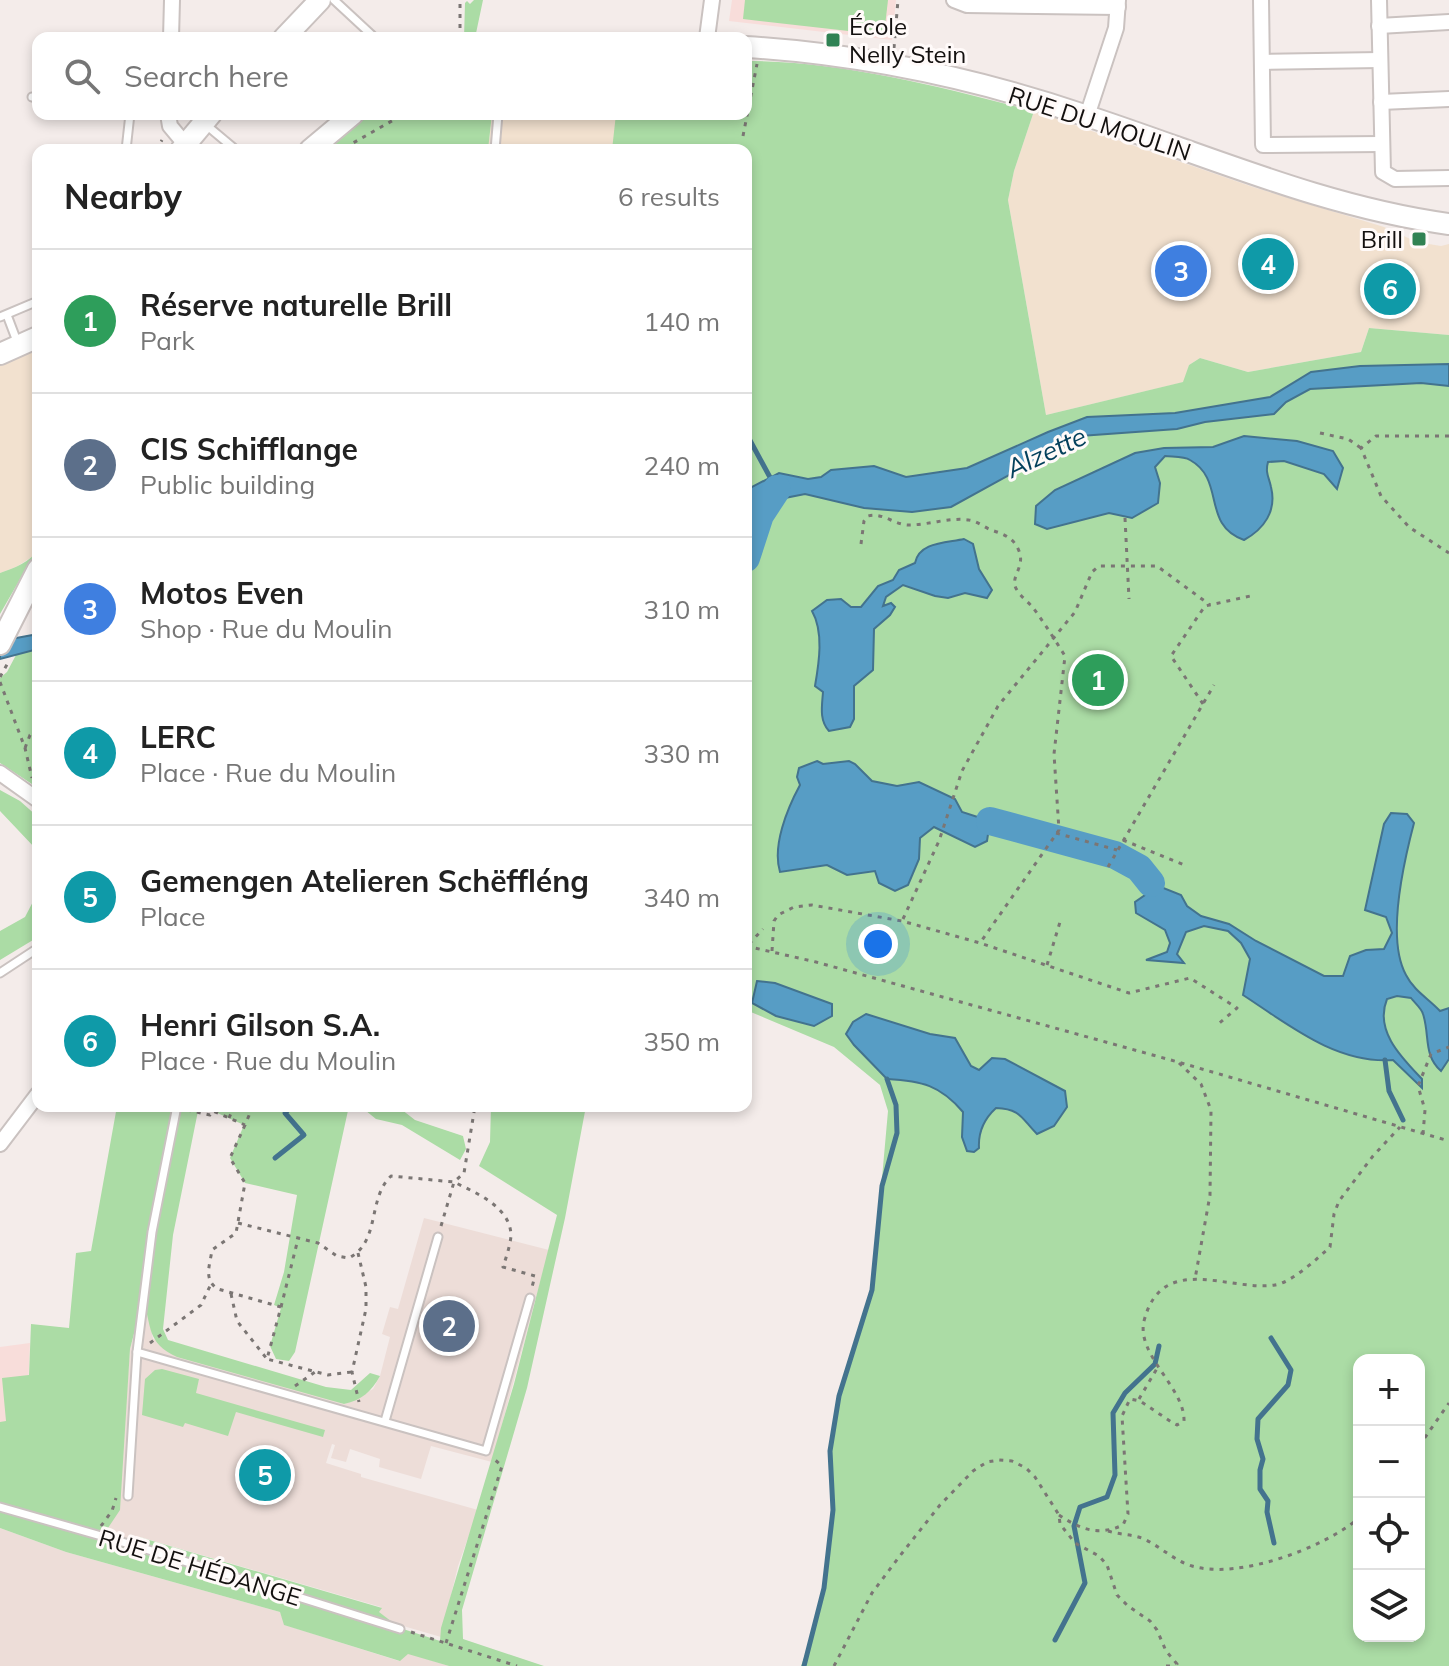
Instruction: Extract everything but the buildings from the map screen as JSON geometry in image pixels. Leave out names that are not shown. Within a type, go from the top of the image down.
[{"type":"main road","points":[[290,32],[320,0]]},
{"type":"main road","name":"RUE DU MOULIN","points":[[752,48],[827,54],[963,79],[1087,116],[1311,193],[1397,215],[1449,224]]},
{"type":"main road","points":[[185,144],[205,120]]},
{"type":"main road","points":[[317,144],[346,120]]},
{"type":"main road","points":[[4,638],[32,581]]},
{"type":"main road","points":[[4,638],[32,599]]},
{"type":"street","points":[[171,32],[172,0]]},
{"type":"street","points":[[708,32],[712,0]]},
{"type":"street","points":[[954,0],[967,5],[1118,4],[1116,28],[1087,116]]},
{"type":"street","points":[[1261,0],[1263,145],[1381,144]]},
{"type":"street","points":[[1379,0],[1382,166],[1388,177],[1449,178]]},
{"type":"street","points":[[1379,26],[1449,22]]},
{"type":"street","points":[[1262,62],[1380,60]]},
{"type":"street","points":[[1381,102],[1449,99]]},
{"type":"street","points":[[168,120],[181,144]]},
{"type":"street","points":[[0,773],[32,795]]},
{"type":"street","points":[[0,1144],[32,1102]]},
{"type":"lane","points":[[334,0],[369,32]]},
{"type":"lane","points":[[127,144],[129,120]]},
{"type":"lane","points":[[209,120],[231,144]]},
{"type":"lane","points":[[496,144],[498,120]]},
{"type":"lane","points":[[19,346],[3,316],[32,304]]},
{"type":"lane","points":[[0,973],[32,952]]},
{"type":"lane","points":[[128,1496],[137,1352],[152,1232],[175,1112]]},
{"type":"lane","points":[[385,1421],[438,1237]]},
{"type":"lane","points":[[137,1352],[486,1451],[530,1298]]},
{"type":"lane","name":"RUE DE HÉDANGE","points":[[0,1507],[400,1629]]},
{"type":"path","points":[[460,0],[460,32]]},
{"type":"path","points":[[892,64],[898,0]]},
{"type":"path","points":[[352,144],[393,120]]},
{"type":"path","points":[[743,136],[745,120]]},
{"type":"path","points":[[1320,433],[1348,439],[1361,448],[1381,496],[1409,527],[1449,553]]},
{"type":"path","points":[[1361,448],[1376,436],[1449,436]]},
{"type":"path","points":[[861,544],[864,521],[874,515],[911,525],[972,520],[1014,540],[1021,566],[1014,582],[1016,589],[1034,609],[1065,656],[1054,754],[1059,830],[980,943]]},
{"type":"path","points":[[1125,518],[1129,599]]},
{"type":"path","points":[[902,921],[939,841],[962,771],[998,706],[1075,612],[1092,572],[1099,566],[1157,566],[1210,605]]},
{"type":"path","points":[[1203,704],[1171,656],[1205,606],[1255,595]]},
{"type":"path","points":[[1,677],[25,748],[32,780]]},
{"type":"path","points":[[1108,867],[1214,685]]},
{"type":"path","points":[[25,748],[32,734]]},
{"type":"path","points":[[1056,833],[1117,850]]},
{"type":"path","points":[[1123,840],[1187,866]]},
{"type":"path","points":[[772,951],[774,921],[778,915],[794,907],[812,905],[902,921],[980,943],[1129,993],[1190,978],[1237,1008],[1216,1026]]},
{"type":"path","points":[[1047,965],[1060,922]]},
{"type":"path","points":[[752,940],[763,929]]},
{"type":"path","points":[[752,947],[1178,1062],[1449,1141]]},
{"type":"path","points":[[1423,1134],[1426,1116],[1418,1094],[1420,1076],[1431,1054],[1449,1047]]},
{"type":"path","points":[[1178,1062],[1201,1084],[1211,1110],[1210,1195],[1195,1279]]},
{"type":"path","points":[[219,1112],[245,1125]]},
{"type":"path","points":[[229,1118],[232,1112]]},
{"type":"path","points":[[249,1112],[230,1158],[245,1183],[238,1223],[232,1237],[218,1243],[212,1250],[208,1277],[211,1284],[230,1292],[281,1307]]},
{"type":"path","points":[[438,1237],[454,1182],[464,1173],[474,1112]]},
{"type":"path","points":[[1108,1531],[1123,1525],[1128,1514],[1122,1416],[1130,1399],[1177,1425],[1184,1421],[1159,1365],[1144,1341],[1144,1322],[1155,1300],[1174,1281],[1195,1279],[1279,1285],[1314,1261],[1330,1247],[1334,1214],[1346,1189],[1400,1127]]},
{"type":"path","points":[[238,1223],[318,1243],[337,1256],[349,1258],[366,1245],[381,1185],[391,1176],[454,1182],[500,1210],[511,1235],[503,1267],[535,1276],[530,1298]]},
{"type":"path","points":[[267,1359],[298,1239]]},
{"type":"path","points":[[358,1253],[366,1287],[366,1309],[352,1372],[358,1392],[359,1414]]},
{"type":"path","points":[[137,1352],[201,1305],[211,1284]]},
{"type":"path","points":[[230,1292],[237,1321],[267,1359],[315,1372],[341,1375],[352,1372]]},
{"type":"path","points":[[1138,1401],[1159,1365]]},
{"type":"path","points":[[286,1393],[315,1372]]},
{"type":"path","points":[[1425,1437],[1449,1403]]},
{"type":"path","points":[[446,1643],[502,1466],[486,1451]]},
{"type":"path","points":[[834,1666],[872,1593],[940,1505],[973,1471],[987,1462],[1012,1461],[1026,1468],[1059,1515],[1074,1526],[1141,1538],[1176,1560],[1196,1567],[1234,1569],[1274,1561],[1313,1545],[1353,1522]]},
{"type":"path","points":[[1059,1515],[1060,1524],[1075,1543],[1099,1556],[1107,1565],[1117,1595],[1157,1630],[1166,1651],[1177,1664],[1166,1666]]},
{"type":"path","points":[[419,1634],[517,1666]]},
{"type":"shaded area","points":[[732,0],[896,0],[892,40],[729,21]]},
{"type":"shaded area","points":[[1034,111],[1253,187],[1384,227],[1417,242],[1441,246],[1449,244],[1449,335],[1369,328],[1361,352],[1248,372],[1200,358],[1189,365],[1184,382],[1046,415],[1008,200]]},
{"type":"shaded area","points":[[491,120],[670,120],[648,144],[489,144]]},
{"type":"shaded area","points":[[32,340],[32,557],[0,573],[0,353]]},
{"type":"shaded area","points":[[424,1218],[549,1250],[492,1462],[431,1446],[421,1479],[379,1467],[380,1459],[350,1449],[346,1462],[331,1458],[335,1445],[332,1444],[326,1463],[361,1474],[361,1477],[478,1510],[458,1566],[441,1637],[393,1623],[378,1612],[381,1607],[140,1537],[136,1546],[101,1536],[125,1411],[130,1349],[144,1296],[153,1339],[344,1404],[373,1389],[380,1376],[390,1337],[382,1334],[390,1307],[398,1309]]},
{"type":"shaded area","points":[[30,1343],[23,1507],[0,1500],[0,1347]]},
{"type":"shaded area","points":[[0,1528],[66,1552],[280,1612],[285,1625],[399,1661],[408,1653],[449,1666],[0,1666]]},
{"type":"green space","points":[[474,0],[483,0],[476,32],[464,32],[465,3],[470,4]]},
{"type":"green space","points":[[745,0],[888,0],[884,35],[743,19]]},
{"type":"green space","points":[[752,61],[855,70],[1034,111],[1008,200],[1046,415],[1183,382],[1189,365],[1200,358],[1248,372],[1361,352],[1369,328],[1449,335],[1449,1666],[801,1666],[824,1588],[833,1510],[830,1451],[839,1396],[872,1290],[888,1111],[880,1085],[834,1047],[752,1013],[752,144],[613,144],[615,120],[752,120]],"holes":[[[866,1014],[930,1034],[955,1038],[971,1066],[979,1070],[992,1058],[1005,1060],[1064,1091],[1028,1125],[1015,1112],[996,1108],[983,1126],[979,1148],[974,1152],[967,1151],[964,1115],[958,1103],[930,1086],[887,1079],[846,1034]]]},
{"type":"green space","points":[[362,120],[491,120],[489,144],[334,144]]},
{"type":"green space","points":[[32,557],[0,614],[0,573]]},
{"type":"green space","points":[[32,651],[32,784],[0,763],[0,678],[16,655]]},
{"type":"green space","points":[[0,790],[32,812],[32,845],[0,811]]},
{"type":"green space","points":[[32,904],[32,941],[0,960],[0,931],[25,917]]},
{"type":"green space","points":[[116,1112],[198,1112],[173,1235],[163,1329],[168,1340],[326,1387],[351,1390],[370,1373],[380,1376],[365,1394],[344,1404],[177,1357],[155,1340],[143,1299],[130,1349],[120,1510],[108,1528],[103,1527],[101,1536],[136,1546],[139,1537],[382,1608],[379,1612],[400,1628],[440,1641],[441,1628],[514,1384],[557,1215],[479,1166],[490,1142],[491,1112],[585,1112],[527,1388],[462,1610],[463,1639],[544,1666],[449,1666],[408,1654],[400,1661],[284,1625],[280,1612],[66,1552],[0,1528],[0,1422],[6,1421],[2,1378],[29,1375],[31,1324],[69,1328],[76,1253],[91,1251]]},
{"type":"green space","points":[[215,1112],[348,1112],[295,1352],[289,1361],[276,1359],[270,1346],[281,1308],[274,1305],[284,1272],[297,1195],[245,1183],[230,1158],[244,1125]]},
{"type":"green space","points":[[367,1112],[405,1112],[415,1120],[463,1136],[466,1149],[460,1160],[402,1125],[376,1119]]},
{"type":"green space","points":[[155,1370],[199,1379],[196,1393],[325,1430],[323,1437],[236,1412],[228,1436],[185,1423],[183,1427],[142,1415],[145,1379]]},
{"type":"water","name":"Alzette","points":[[1449,364],[1449,386],[1421,383],[1310,389],[1286,402],[1274,414],[1205,422],[1177,429],[1080,436],[951,507],[912,512],[864,508],[805,494],[780,499],[752,525],[752,487],[779,473],[808,479],[821,477],[831,470],[874,466],[906,477],[967,468],[1087,417],[1175,413],[1270,397],[1311,372],[1360,366]]},
{"type":"water","points":[[1244,436],[1297,441],[1333,451],[1343,468],[1337,489],[1324,474],[1284,461],[1268,462],[1272,496],[1270,511],[1263,525],[1244,540],[1222,524],[1208,479],[1201,469],[1187,459],[1165,456],[1155,467],[1160,483],[1158,503],[1132,518],[1109,513],[1047,529],[1035,524],[1036,506],[1055,490],[1135,453],[1164,448],[1213,447]]},
{"type":"water","points":[[964,539],[973,544],[979,569],[992,590],[987,598],[965,593],[948,598],[935,596],[903,585],[886,597],[883,606],[891,603],[895,607],[874,629],[873,670],[854,686],[854,719],[850,727],[829,731],[822,718],[823,692],[815,686],[819,638],[812,611],[827,600],[841,599],[851,607],[861,607],[878,586],[893,580],[899,570],[915,563],[917,556],[927,547]]},
{"type":"water","points":[[32,635],[32,651],[0,659],[0,641]]},
{"type":"water","points":[[817,761],[823,764],[849,761],[872,781],[897,786],[919,782],[955,799],[962,812],[990,821],[987,841],[975,847],[934,827],[920,838],[919,859],[908,885],[895,891],[879,883],[875,871],[847,875],[827,865],[780,872],[779,839],[800,785],[797,777],[799,768]]},
{"type":"water","points":[[1391,813],[1407,814],[1414,823],[1399,900],[1397,941],[1400,960],[1409,981],[1417,990],[1440,1011],[1449,1008],[1449,1059],[1441,1071],[1429,1051],[1420,1008],[1411,998],[1397,996],[1387,999],[1384,1022],[1387,1033],[1399,1053],[1422,1079],[1422,1088],[1393,1060],[1372,1060],[1333,1049],[1296,1030],[1243,995],[1250,959],[1241,943],[1228,931],[1204,926],[1186,932],[1177,954],[1184,963],[1146,960],[1167,952],[1170,943],[1165,930],[1136,913],[1135,902],[1145,895],[1151,883],[1181,895],[1187,906],[1201,916],[1229,924],[1324,976],[1343,976],[1350,956],[1366,950],[1384,949],[1392,933],[1386,917],[1365,910],[1384,824]]},
{"type":"water","points":[[757,981],[775,983],[832,1004],[832,1016],[814,1026],[776,1016],[752,1003]]},
{"type":"water","points":[[866,1014],[930,1034],[955,1038],[971,1066],[979,1070],[992,1058],[1005,1059],[1065,1091],[1067,1107],[1054,1126],[1037,1134],[1016,1112],[996,1108],[983,1126],[979,1148],[974,1152],[967,1151],[962,1137],[963,1112],[955,1103],[930,1086],[887,1079],[854,1045],[846,1034],[853,1022]]},
{"type":"waterway","points":[[752,444],[772,481]]},
{"type":"waterway","points":[[752,540],[760,515],[777,489]]},
{"type":"waterway","points":[[990,821],[1115,855],[1139,868],[1151,883]]},
{"type":"waterway","points":[[1385,1060],[1389,1091],[1403,1120]]},
{"type":"waterway","points":[[804,1666],[824,1588],[833,1510],[830,1451],[839,1396],[872,1290],[882,1186],[897,1133],[896,1105],[887,1079]]},
{"type":"waterway","points":[[275,1158],[304,1135],[286,1112]]},
{"type":"waterway","points":[[1271,1338],[1291,1370],[1288,1385],[1258,1419],[1257,1439],[1263,1459],[1260,1489],[1268,1501],[1267,1512],[1274,1543]]},
{"type":"waterway","points":[[1055,1640],[1085,1583],[1074,1526],[1080,1507],[1107,1497],[1115,1475],[1113,1413],[1125,1393],[1155,1364],[1159,1346]]},
{"type":"place","name":"École Nelly Stein","points":[[833,40]]},
{"type":"place","name":"Brill","points":[[1419,239]]},
{"type":"place","name":"LERC","points":[[1268,264]]},
{"type":"place","name":"Motos Even","points":[[1181,271]]},
{"type":"place","name":"Henri Gilson S.A.","points":[[1390,289]]},
{"type":"place","name":"Réserve naturelle Brill","points":[[1098,680]]},
{"type":"place","name":"CIS Schifflange","points":[[449,1326]]},
{"type":"place","name":"Gemengen Atelieren Schëffléng","points":[[265,1475]]}]
